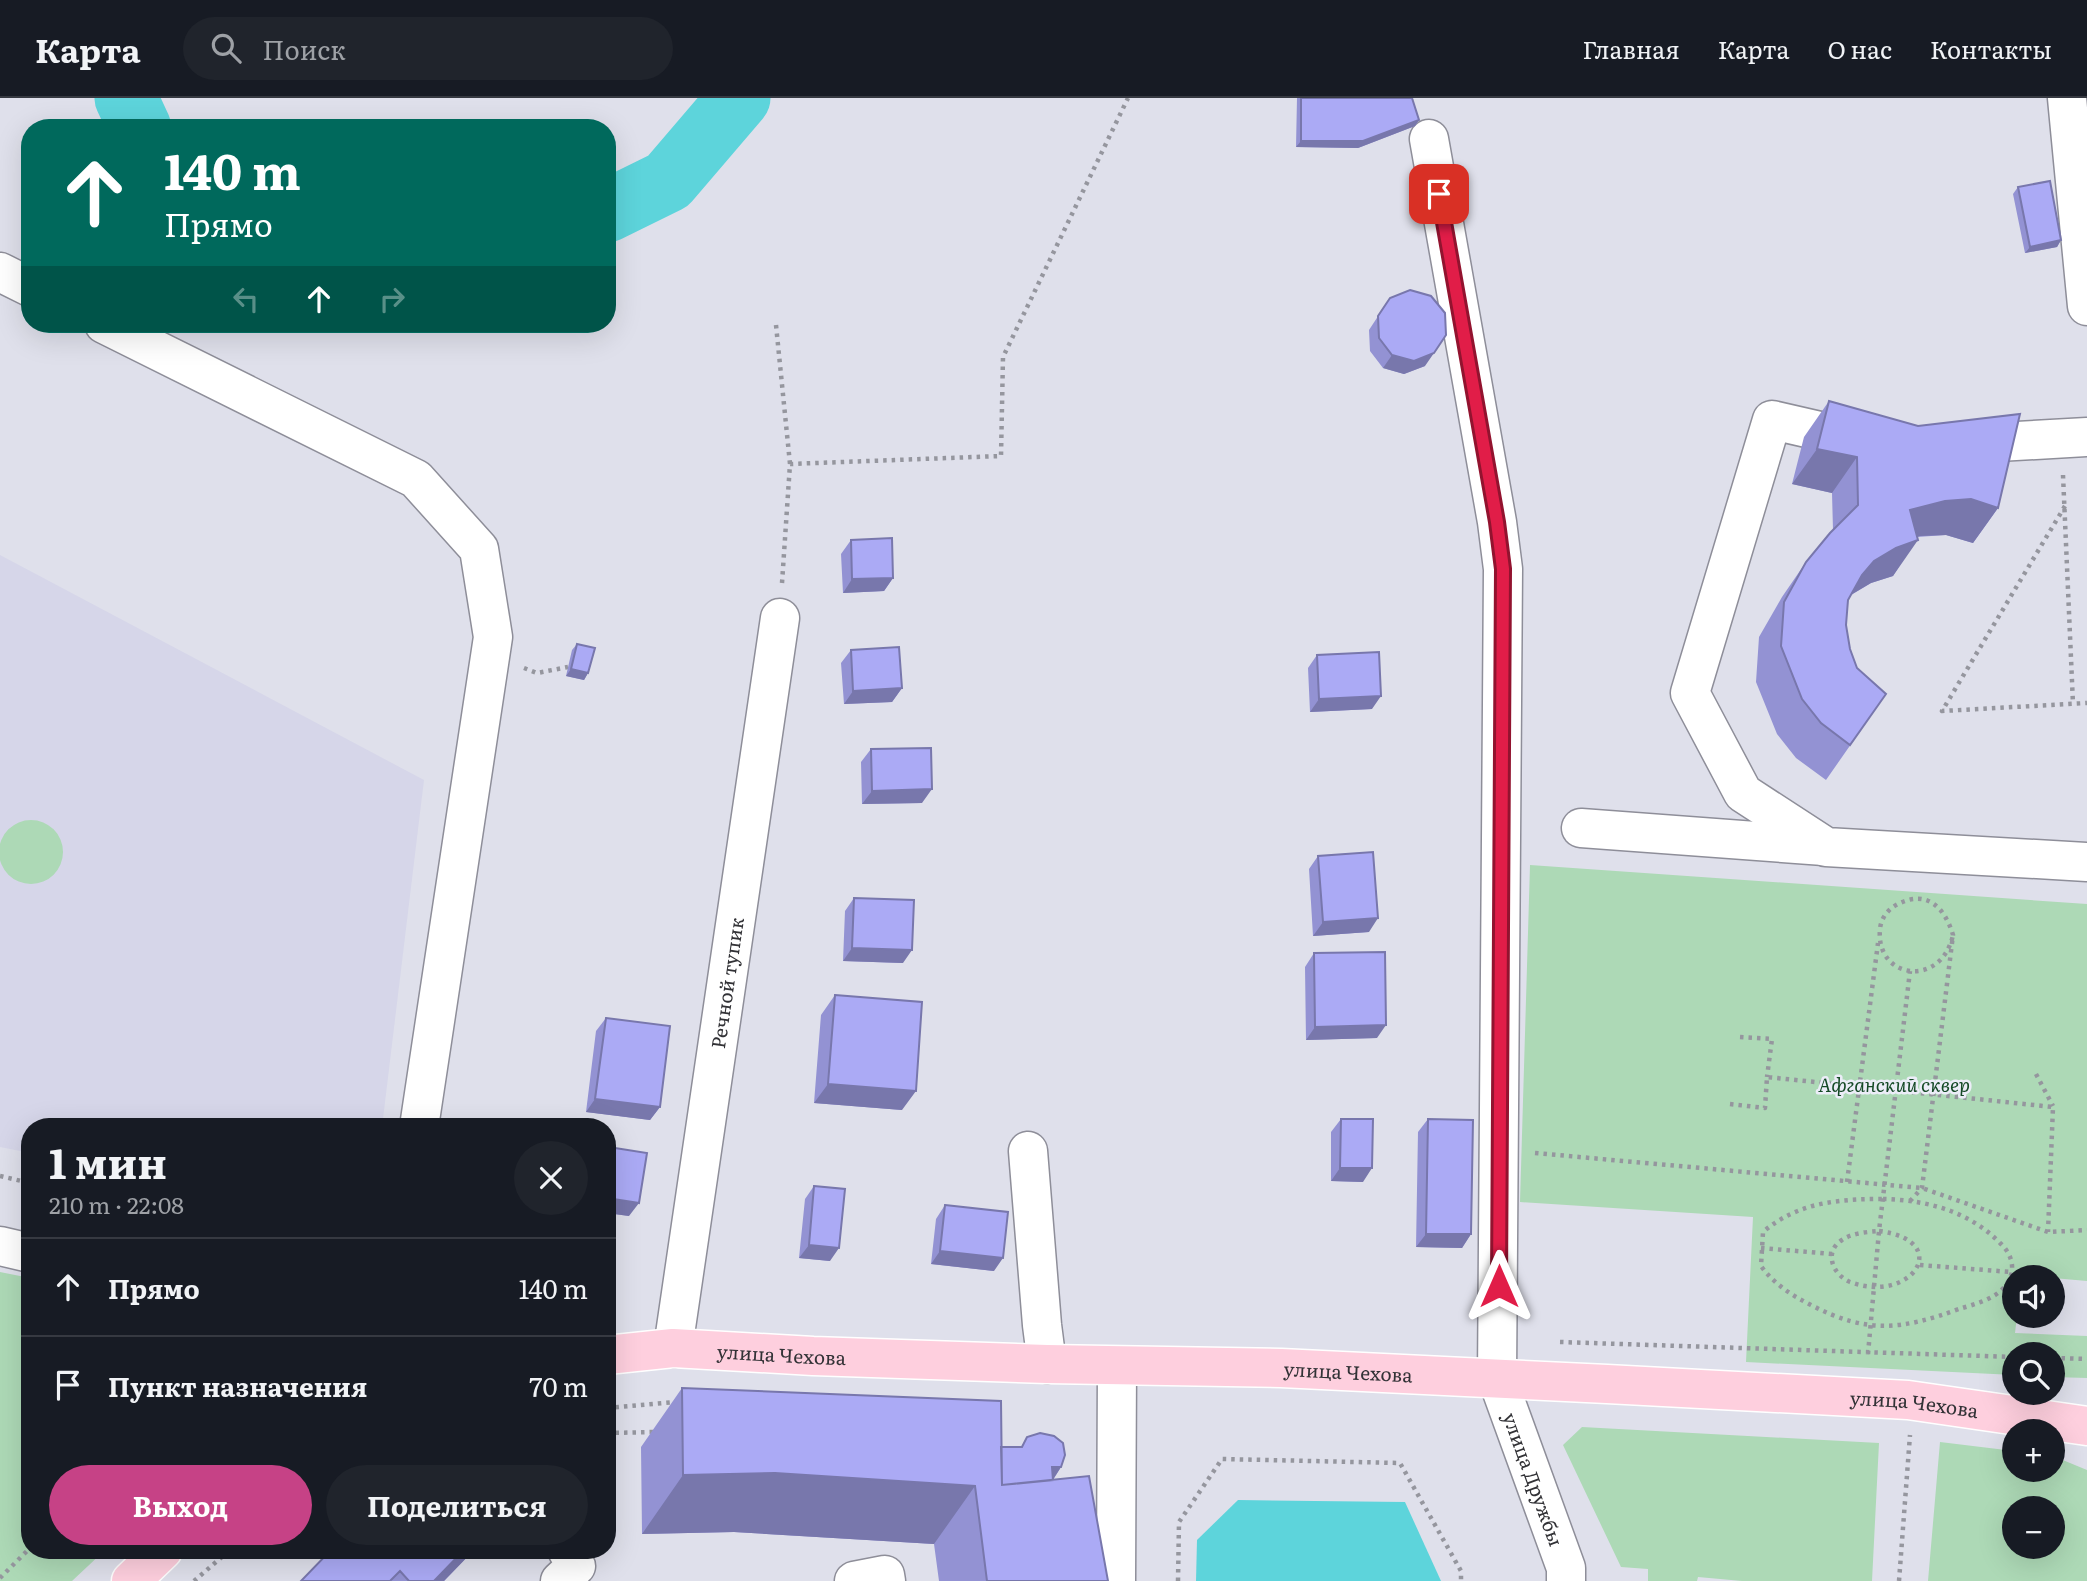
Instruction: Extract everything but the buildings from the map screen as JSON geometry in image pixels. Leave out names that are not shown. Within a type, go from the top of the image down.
[{"type":"main road","name":"улица Чехова","points":[[616,1354],[673,1348],[813,1356],[1117,1366],[1281,1368],[1497,1378],[1908,1400],[2087,1426]]},
{"type":"main road","points":[[131,1581],[154,1559]]},
{"type":"street","points":[[2067,98],[2087,306]]},
{"type":"street","points":[[1429,139],[1503,569],[1497,1378]]},
{"type":"street","points":[[0,272],[21,282]]},
{"type":"street","points":[[122,333],[416,479],[479,549],[493,637],[420,1118]]},
{"type":"street","points":[[1826,846],[1743,793],[1690,694],[1772,420],[1912,448],[2087,437]]},
{"type":"street","name":"Речной тупик","points":[[673,1348],[780,618]]},
{"type":"street","points":[[1581,828],[2087,862]]},
{"type":"street","points":[[1028,1151],[1047,1364]]},
{"type":"street","points":[[0,1245],[21,1251]]},
{"type":"street","points":[[1116,1581],[1117,1366]]},
{"type":"street","name":"улица Дружбы","points":[[1497,1378],[1566,1568],[1566,1581]]},
{"type":"street","points":[[854,1581],[885,1575],[886,1581]]},
{"type":"path","points":[[790,464],[1001,456],[1003,357],[1128,98]]},
{"type":"path","points":[[776,325],[790,464],[780,618]]},
{"type":"path","points":[[2063,473],[2073,704]]},
{"type":"path","points":[[2065,506],[1941,711],[2087,703]]},
{"type":"path","points":[[1847,1182],[1881,922],[1890,908],[1907,900],[1923,899],[1939,907],[1948,918],[1953,935],[1922,1188],[1910,1201]]},
{"type":"path","points":[[1879,940],[1884,954],[1895,966],[1910,971],[1926,971],[1940,963],[1950,949],[1953,935]]},
{"type":"path","points":[[1868,1354],[1884,1185],[1910,971]]},
{"type":"path","points":[[1730,1104],[1766,1108],[1772,1039],[1740,1037]]},
{"type":"path","points":[[2036,1074],[2053,1107],[2048,1232]]},
{"type":"path","points":[[1767,1077],[2053,1107]]},
{"type":"path","points":[[1500,1150],[1922,1188],[2048,1232],[2087,1230]]},
{"type":"path","points":[[0,1176],[21,1181]]},
{"type":"path","points":[[2002,1289],[1977,1303],[1913,1323],[1870,1326],[1852,1324],[1822,1311],[1773,1282],[1761,1266],[1763,1232],[1774,1222],[1811,1205],[1833,1200],[1910,1201],[1964,1215],[1980,1225],[2009,1252],[2012,1265]]},
{"type":"path","points":[[1879,1231],[1903,1237],[1920,1256],[1920,1265],[1909,1277],[1890,1286],[1874,1286],[1858,1285],[1838,1275],[1833,1268],[1832,1254],[1836,1244],[1842,1239],[1861,1233],[1879,1231]]},
{"type":"path","points":[[1761,1248],[1832,1254]]},
{"type":"path","points":[[1920,1265],[2002,1271]]},
{"type":"path","points":[[2065,1358],[2087,1359]]},
{"type":"path","points":[[616,1407],[676,1402]]},
{"type":"path","points":[[1899,1581],[1910,1431]]},
{"type":"path","points":[[616,1433],[662,1432]]},
{"type":"path","points":[[1178,1581],[1179,1522],[1222,1459],[1400,1463],[1461,1570],[1461,1581]]},
{"type":"path","points":[[0,1578],[21,1557]]},
{"type":"path","points":[[194,1581],[220,1559]]},
{"type":"shaded area","points":[[0,555],[424,780],[383,1118],[21,1118],[21,1151],[0,1147]]},
{"type":"green space","points":[[25,820],[37,820],[54,829],[61,840],[61,864],[54,875],[37,884],[25,884],[13,879],[4,870],[-1,858],[-1,846],[4,834],[13,825]]},
{"type":"green space","name":"Афганский сквер","points":[[1530,865],[2087,904],[2087,1281],[2065,1279],[2065,1265],[2002,1265],[2002,1328],[2016,1328],[2015,1333],[2087,1336],[2087,1378],[2065,1377],[2065,1342],[2002,1342],[2002,1374],[1746,1362],[1753,1217],[1520,1202]]},
{"type":"green space","points":[[0,1272],[21,1276],[21,1559],[95,1559],[72,1581],[0,1581]]},
{"type":"green space","points":[[1582,1427],[1879,1443],[1872,1581],[1742,1581],[1698,1577],[1697,1581],[1648,1581],[1648,1569],[1621,1567],[1563,1445]]},
{"type":"green space","points":[[1940,1442],[2002,1450],[2002,1482],[2065,1482],[2065,1461],[2087,1470],[2087,1581],[1928,1581]]},
{"type":"water","points":[[1238,1500],[1405,1502],[1441,1581],[1196,1581],[1197,1540]]},
{"type":"waterway","points":[[126,98],[136,119]]},
{"type":"waterway","points":[[616,207],[668,181],[739,98]]},
{"type":"route","points":[[1439,194],[1503,569],[1499,1286]]}]
